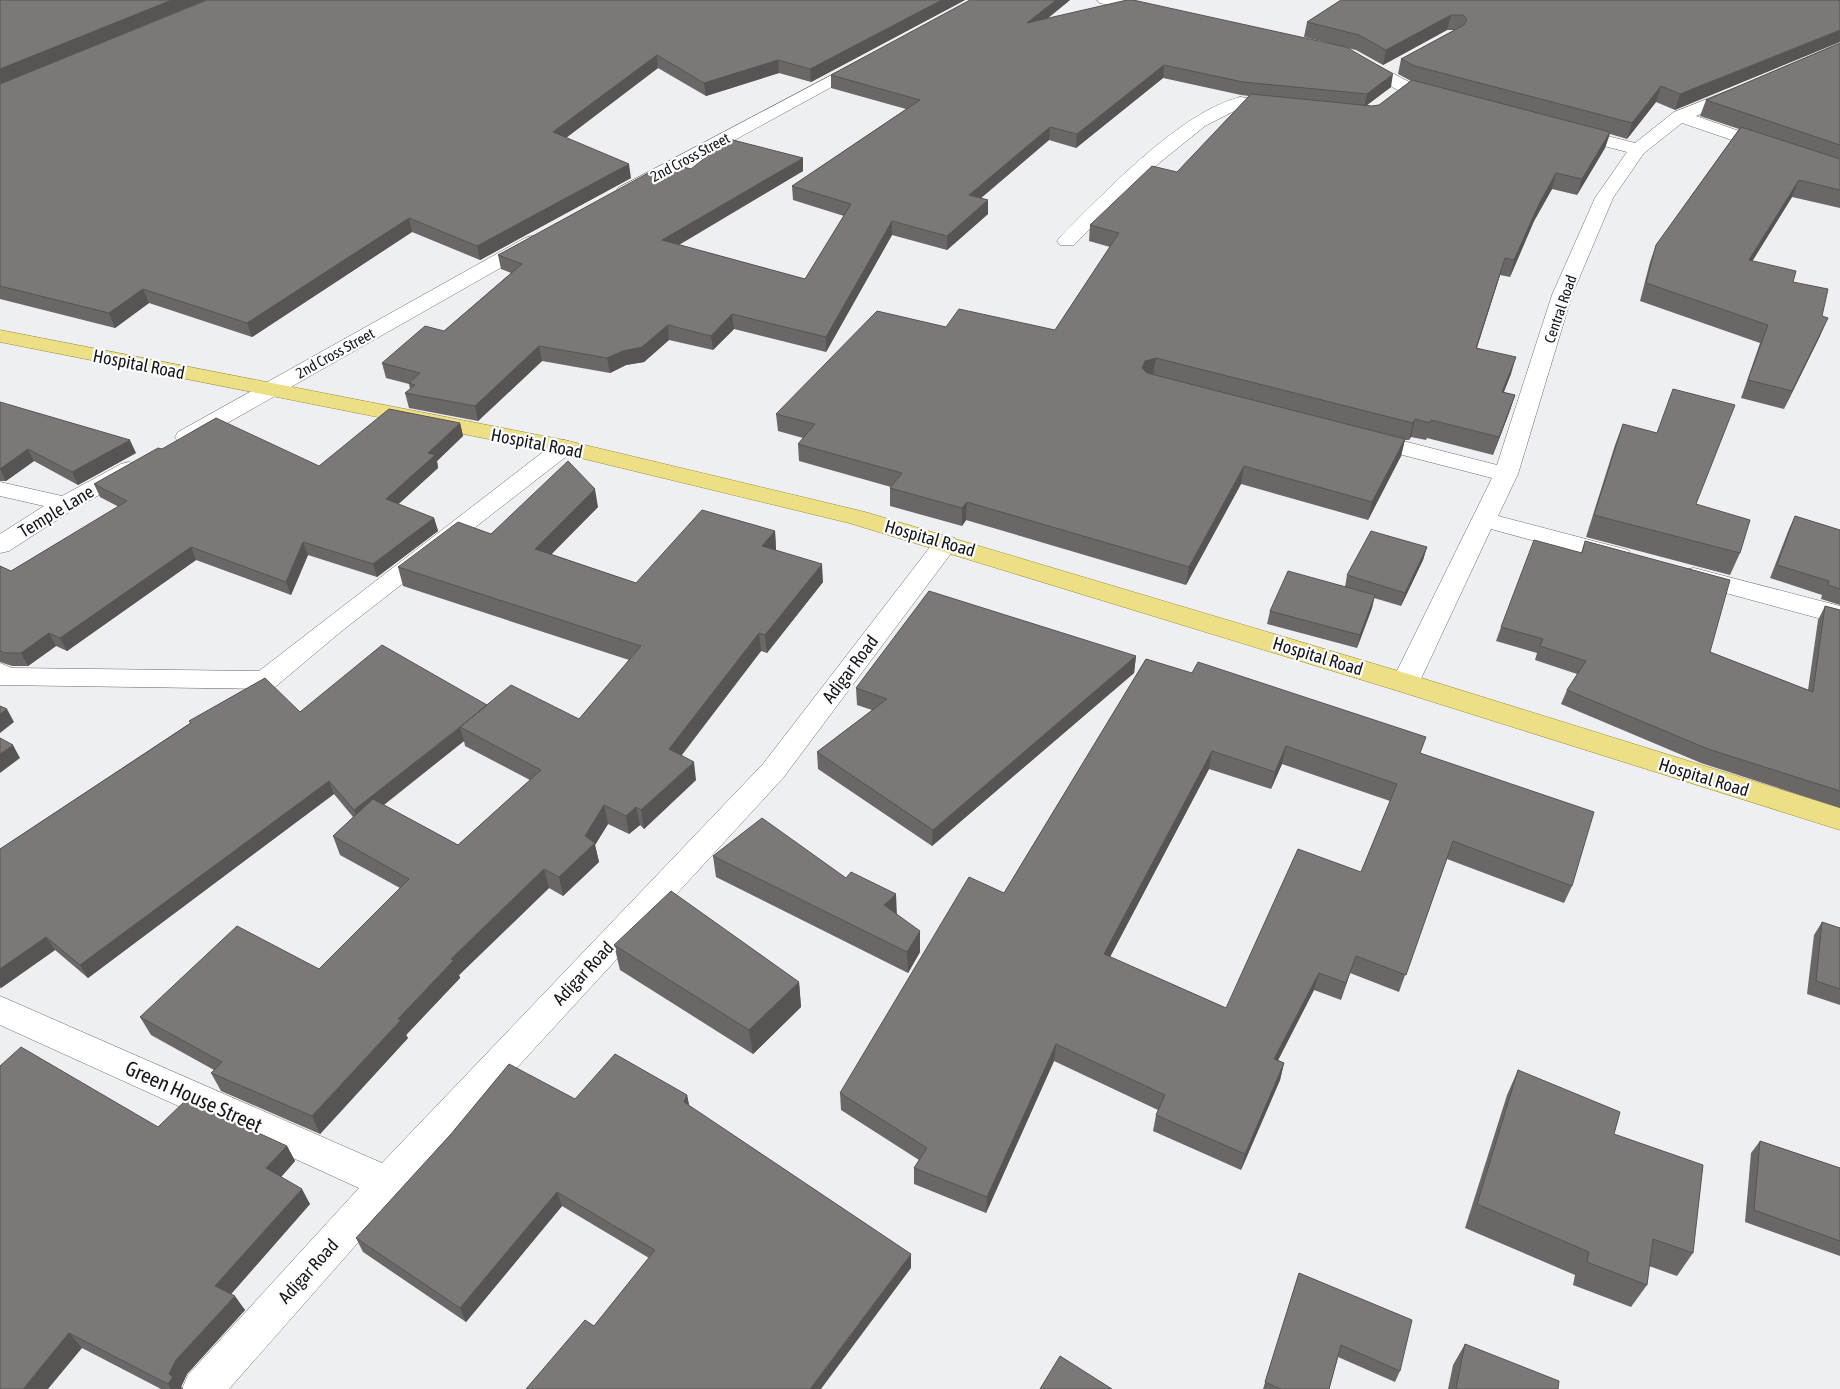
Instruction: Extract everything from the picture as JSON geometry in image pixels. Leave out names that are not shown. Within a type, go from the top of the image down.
[{"type":"main road","name":"Hospital Road","points":[[0,336],[564,448],[856,517],[1405,683],[1840,819]]},
{"type":"street","points":[[1105,0],[1169,13]]},
{"type":"street","points":[[1341,53],[1350,55],[1405,87],[1451,99]]},
{"type":"street","name":"2nd Cross Street","points":[[605,202],[879,55]]},
{"type":"street","points":[[1382,74],[1398,65]]},
{"type":"street","name":"Central Road","points":[[1405,683],[1486,520],[1506,474],[1562,295],[1604,198],[1638,150],[1680,116],[1760,82]]},
{"type":"street","points":[[1390,98],[1405,87]]},
{"type":"street","points":[[1067,241],[1131,177],[1199,122],[1240,102],[1302,109]]},
{"type":"street","points":[[1680,116],[1840,172]]},
{"type":"street","points":[[1554,127],[1638,150]]},
{"type":"street","name":"2nd Cross Street","points":[[270,390],[550,232]]},
{"type":"street","name":"Temple Lane","points":[[0,545],[65,504],[270,390]]},
{"type":"street","points":[[1344,433],[1506,474]]},
{"type":"street","points":[[0,672],[6,676],[265,680],[334,624],[564,448]]},
{"type":"street","points":[[0,488],[65,504]]},
{"type":"street","points":[[1486,520],[1637,560]]},
{"type":"street","name":"Adigar Road","points":[[202,1389],[387,1183],[773,771],[946,543]]},
{"type":"street","points":[[1675,571],[1840,615]]},
{"type":"street","name":"Green House Street","points":[[0,1010],[387,1183]]},
{"type":"building","points":[[0,0],[172,0],[0,69]]},
{"type":"building","points":[[207,0],[942,0],[810,69],[778,60],[704,83],[657,55],[553,132],[629,164],[477,246],[409,218],[247,323],[143,289],[109,313],[0,286],[0,84]]},
{"type":"building","points":[[970,0],[1056,0],[1027,23],[1133,0],[1346,47],[1393,74],[1367,94],[1243,82],[1164,65],[1077,134],[1050,127],[969,195],[988,200],[947,236],[892,221],[826,337],[732,314],[711,336],[668,325],[642,347],[623,351],[607,358],[539,346],[475,406],[405,393],[415,385],[409,383],[420,373],[382,363],[425,326],[444,331],[522,264],[498,255],[650,172],[665,178],[683,167],[691,169],[729,139],[803,158],[662,240],[805,279],[851,204],[792,186],[920,100],[831,75]]},
{"type":"building","points":[[1341,0],[1840,0],[1838,1],[1840,2],[1840,30],[1680,94],[1661,86],[1632,123],[1415,66],[1401,59],[1464,25],[1467,19],[1463,15],[1451,15],[1386,50],[1359,35],[1307,22]]},
{"type":"building","points":[[1840,43],[1840,145],[1706,100]]},
{"type":"building","points":[[1412,80],[1610,132],[1582,179],[1556,173],[1539,204],[1514,260],[1505,258],[1476,348],[1516,357],[1502,392],[1515,395],[1499,437],[1431,420],[1430,423],[1415,419],[1413,423],[1156,358],[1145,361],[1142,368],[1147,373],[1405,439],[1372,502],[1244,466],[1189,567],[967,502],[962,508],[890,488],[902,473],[798,444],[815,424],[776,414],[877,311],[946,327],[959,309],[1055,330],[1119,233],[1090,225],[1152,166],[1177,172],[1251,94],[1372,106],[1379,105]]},
{"type":"building","points":[[1741,127],[1840,159],[1840,190],[1799,180],[1749,260],[1796,271],[1793,282],[1828,289],[1822,316],[1828,318],[1792,391],[1748,380],[1768,325],[1646,283],[1656,245]]},
{"type":"building","points":[[1673,389],[1735,405],[1696,504],[1750,520],[1740,553],[1594,515],[1623,424],[1657,433]]},
{"type":"building","points":[[0,402],[130,440],[72,472],[28,449],[0,469]]},
{"type":"building","points":[[389,409],[460,423],[428,453],[435,455],[386,499],[434,518],[373,564],[303,542],[286,582],[191,547],[60,638],[49,633],[21,653],[5,653],[0,651],[0,566],[11,571],[127,501],[94,484],[158,448],[162,449],[216,418],[319,466]]},
{"type":"building","points":[[568,461],[595,489],[535,549],[636,583],[702,510],[775,531],[762,546],[822,564],[765,635],[759,633],[669,749],[694,762],[641,810],[636,807],[626,816],[604,805],[585,836],[595,843],[559,877],[544,869],[451,959],[454,960],[398,1019],[401,1020],[312,1116],[211,1073],[222,1062],[140,1017],[237,926],[319,969],[409,879],[333,836],[373,799],[458,845],[541,770],[460,727],[511,685],[579,719],[641,646],[398,567],[458,522],[491,534]]},
{"type":"building","points":[[1795,516],[1840,530],[1840,589],[1828,585],[1829,581],[1777,565]]},
{"type":"building","points":[[1371,531],[1427,547],[1405,593],[1347,575]]},
{"type":"building","points":[[1534,540],[1582,553],[1585,541],[1730,580],[1710,652],[1813,692],[1825,606],[1840,610],[1840,791],[1708,749],[1567,690],[1586,661],[1540,646],[1543,639],[1501,627]]},
{"type":"building","points":[[1288,571],[1375,595],[1360,635],[1270,611]]},
{"type":"building","points":[[929,591],[1136,656],[933,830],[817,752],[887,699],[856,688]]},
{"type":"building","points":[[382,645],[487,705],[354,810],[329,781],[80,965],[46,937],[0,969],[0,849],[191,723],[189,721],[265,678],[300,712]]},
{"type":"building","points":[[1146,659],[1192,673],[1198,662],[1426,737],[1420,753],[1594,812],[1572,886],[1453,841],[1406,975],[1356,956],[1346,983],[1319,973],[1274,1059],[1284,1063],[1245,1154],[1156,1115],[1165,1095],[1056,1044],[987,1197],[914,1168],[927,1148],[840,1093],[969,877],[1004,893]],"holes":[[[1286,746],[1397,784],[1361,872],[1298,849],[1226,1008],[1104,954],[1212,751],[1275,772]]]},
{"type":"building","points":[[0,706],[7,709],[0,714]]},
{"type":"building","points":[[0,738],[13,745],[0,754]]},
{"type":"building","points":[[762,818],[846,878],[851,872],[896,894],[884,905],[920,931],[907,952],[713,856]]},
{"type":"building","points":[[671,891],[799,982],[749,1030],[614,945]]},
{"type":"building","points":[[1822,922],[1840,928],[1840,989],[1816,981]]},
{"type":"building","points":[[21,1047],[158,1127],[186,1100],[287,1146],[266,1168],[302,1189],[215,1286],[235,1296],[176,1360],[169,1374],[173,1377],[168,1384],[69,1333],[23,1389],[0,1389],[0,1066]]},
{"type":"building","points":[[615,1054],[687,1095],[684,1102],[911,1254],[810,1389],[526,1389],[585,1320],[594,1326],[655,1250],[557,1192],[460,1308],[356,1238],[451,1134],[509,1064],[575,1099]]},
{"type":"building","points":[[1518,1070],[1620,1112],[1614,1134],[1703,1165],[1693,1253],[1653,1239],[1647,1285],[1587,1262],[1589,1252],[1477,1204]]},
{"type":"building","points":[[1760,1141],[1840,1168],[1840,1241],[1754,1210]]},
{"type":"building","points":[[1299,1273],[1412,1320],[1400,1371],[1341,1345],[1329,1389],[1281,1389],[1265,1382]]},
{"type":"building","points":[[1465,1344],[1559,1381],[1558,1389],[1456,1389]]},
{"type":"building","points":[[1060,1356],[1112,1389],[1040,1389]]}]
